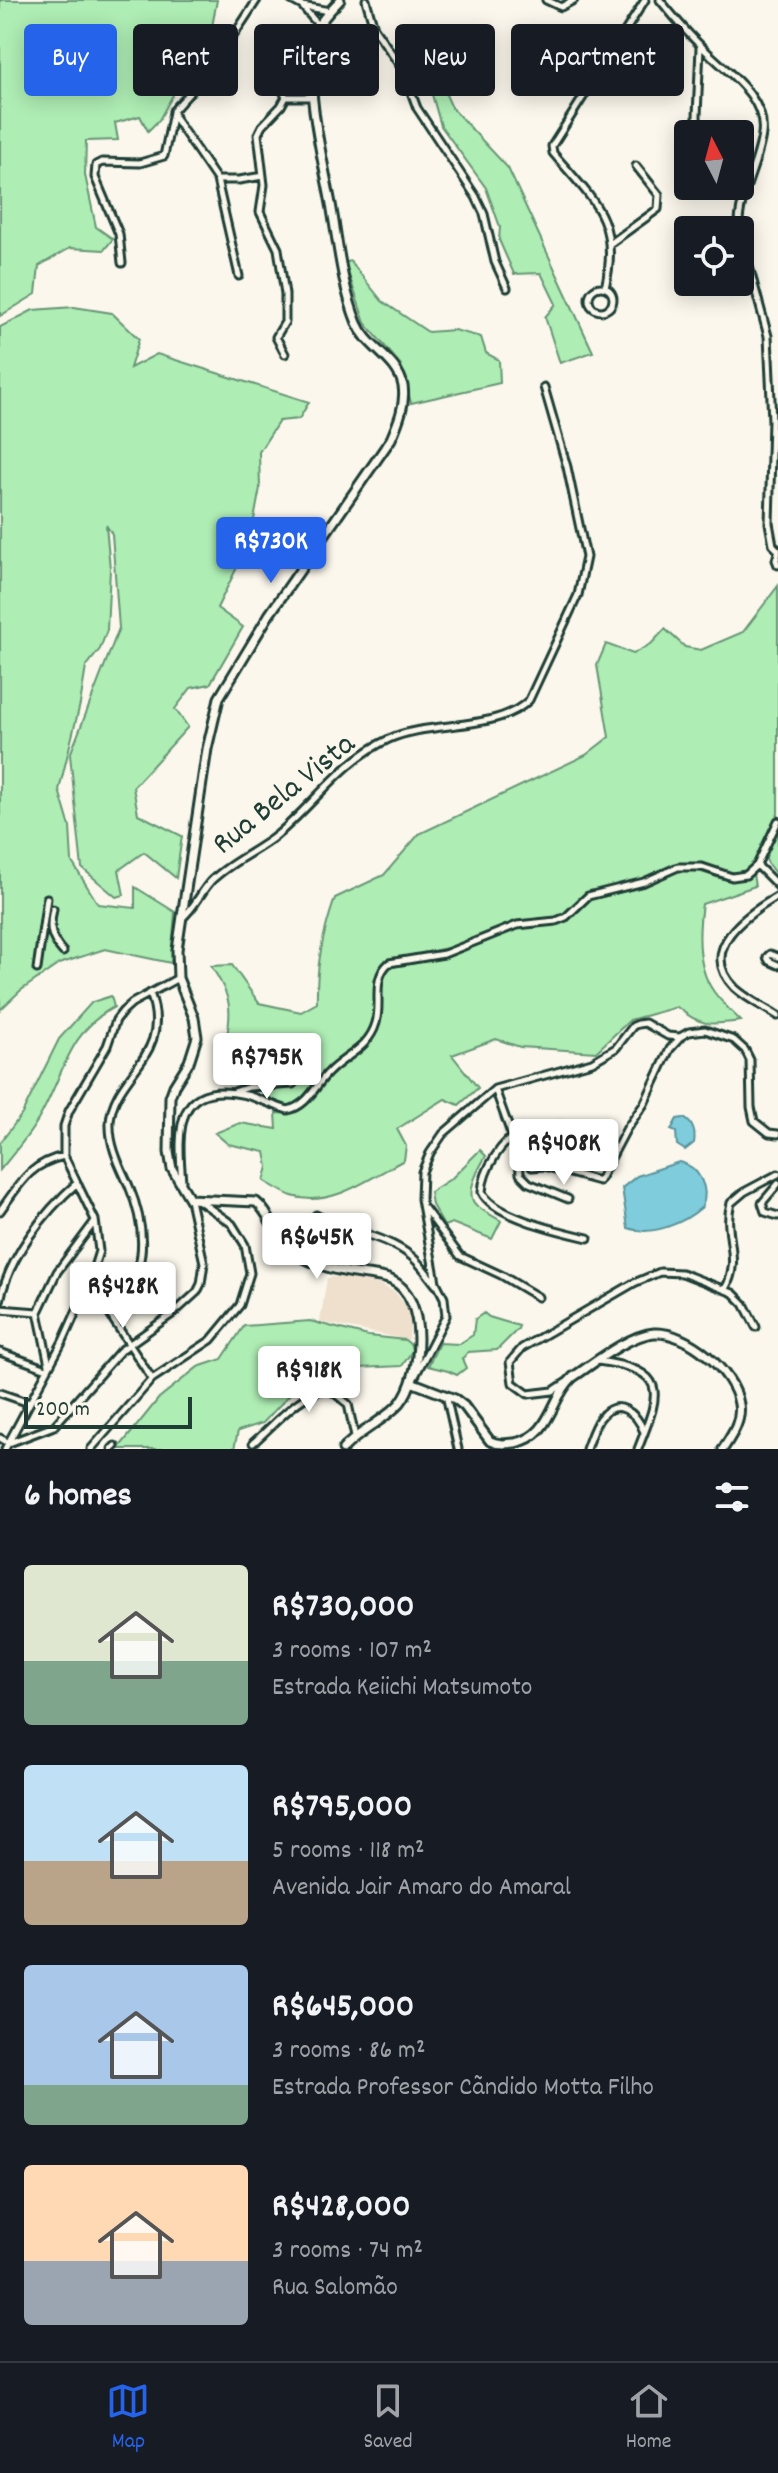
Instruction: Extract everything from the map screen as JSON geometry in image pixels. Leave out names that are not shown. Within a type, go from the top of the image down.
[{"type":"main road","points":[[321,24],[340,0]]},
{"type":"main road","points":[[314,97],[323,163],[351,303],[363,335],[398,374],[404,393],[391,439],[276,604],[219,698],[207,749],[177,950],[178,978],[194,1018],[197,1037],[192,1054],[170,1097],[169,1152],[172,1169],[194,1200],[256,1202],[262,1207],[274,1232],[293,1252],[326,1267],[395,1282],[413,1303],[418,1338],[411,1382],[400,1403],[343,1449]]},
{"type":"main road","points":[[411,1382],[446,1394],[464,1406],[490,1441],[503,1444],[526,1441],[544,1427],[569,1380],[641,1335],[666,1333],[693,1344],[711,1360],[736,1393],[739,1404],[737,1425],[723,1449]]},
{"type":"street","points":[[122,263],[119,234],[95,177],[96,165],[102,162],[140,163],[164,156],[173,111],[213,67],[257,0]]},
{"type":"street","points":[[291,0],[302,6],[331,11]]},
{"type":"street","points":[[366,0],[374,28],[403,70],[417,108],[476,197],[484,214],[495,262],[507,288]]},
{"type":"street","points":[[546,0],[561,7],[574,0]]},
{"type":"street","points":[[605,288],[610,268],[610,234],[601,211],[553,153],[552,146],[648,0],[660,0],[700,46],[742,85],[760,112],[762,133],[754,165]]},
{"type":"street","points":[[302,6],[317,24]]},
{"type":"street","points":[[697,120],[700,46]]},
{"type":"street","points":[[285,354],[276,337],[287,314],[278,249],[260,212],[264,192],[258,134],[286,97],[314,97]]},
{"type":"street","points":[[173,111],[217,180],[239,276]]},
{"type":"street","points":[[610,243],[658,209],[659,195],[636,166]]},
{"type":"street","points":[[217,180],[263,176]]},
{"type":"street","points":[[754,284],[768,336],[775,422],[769,523],[773,545],[778,552],[778,565]]},
{"type":"street","points":[[605,288],[612,296],[611,305],[604,310],[595,310],[589,303],[590,295],[596,289],[605,288]]},
{"type":"street","name":"Rua Bela Vista","points":[[180,920],[209,883],[279,833],[339,774],[372,748],[422,728],[508,714],[529,700],[578,595],[586,557],[567,467],[544,387]]},
{"type":"street","points":[[233,1093],[288,1110],[300,1105],[329,1072],[359,1050],[372,1033],[378,1011],[378,986],[389,963],[444,954],[517,925],[556,921],[566,917],[588,896],[644,882],[678,867],[702,867],[732,877],[746,875],[757,865],[778,821]]},
{"type":"street","points":[[757,865],[778,886]]},
{"type":"street","points":[[778,896],[757,908],[735,927],[725,939],[722,959],[733,986],[778,1016]]},
{"type":"street","points":[[37,969],[47,898]]},
{"type":"street","points":[[53,909],[50,930],[63,952]]},
{"type":"street","points":[[776,956],[769,955],[768,960],[778,965]]},
{"type":"street","points":[[7,1446],[89,1283],[99,1251],[95,1220],[64,1156],[64,1126],[77,1095],[107,1046],[116,1020],[132,1003],[178,978]]},
{"type":"street","points":[[113,1319],[133,1286],[141,1263],[142,1240],[136,1205],[113,1147],[111,1115],[152,1043],[156,1017],[150,993]]},
{"type":"street","points":[[437,1287],[422,1206],[422,1172],[430,1153],[454,1122],[495,1089],[592,1062],[616,1048],[633,1026],[645,1023],[668,1036],[680,1037]]},
{"type":"street","points":[[532,1167],[544,1166],[599,1181],[627,1128],[644,1104],[670,1049],[689,1032],[705,1030],[734,1040],[745,1050],[750,1060],[754,1121],[769,1133],[778,1134]]},
{"type":"street","points":[[182,1187],[179,1143],[185,1111],[196,1098],[233,1093],[249,1087],[293,1084]]},
{"type":"street","points":[[495,1089],[519,1156],[520,1174],[529,1183],[568,1199]]},
{"type":"street","points":[[588,1238],[523,1219],[485,1199],[482,1184],[489,1166],[513,1136],[524,1131],[564,1125],[595,1153],[609,1161]]},
{"type":"street","points":[[0,1211],[39,1163],[64,1156]]},
{"type":"street","points":[[725,1289],[734,1265],[729,1215],[731,1203],[744,1192],[778,1174]]},
{"type":"street","points":[[0,1301],[7,1276],[29,1241],[77,1183]]},
{"type":"street","points":[[778,1184],[762,1203],[765,1212],[778,1216]]},
{"type":"street","points":[[7,1446],[54,1426],[91,1380],[128,1343],[188,1301],[201,1284],[203,1253],[194,1200]]},
{"type":"street","points":[[91,1449],[152,1379],[199,1349],[218,1333],[240,1305],[249,1282],[248,1257],[239,1234],[232,1224],[194,1200]]},
{"type":"street","points":[[422,1206],[460,1256],[538,1297]]},
{"type":"street","points":[[316,1215],[335,1226],[391,1243],[404,1251],[419,1263],[444,1298],[446,1316],[423,1365],[411,1382]]},
{"type":"street","points":[[48,1368],[38,1312],[57,1272],[95,1220]]},
{"type":"street","points":[[569,1380],[553,1391],[528,1394],[513,1383],[510,1362],[522,1348],[650,1274],[682,1273],[725,1289],[744,1304],[756,1327]]},
{"type":"street","points":[[89,1283],[152,1379]]},
{"type":"street","points":[[0,1309],[38,1312]]},
{"type":"street","points":[[0,1352],[48,1368]]},
{"type":"street","points":[[598,1361],[639,1372],[653,1386],[656,1405],[638,1449]]},
{"type":"street","points":[[253,1443],[300,1402],[315,1391],[328,1388],[348,1404],[355,1437]]},
{"type":"street","points":[[0,1393],[29,1403]]},
{"type":"street","points":[[446,1394],[458,1449]]},
{"type":"street","points":[[586,1449],[598,1420],[613,1409],[622,1407],[630,1410],[644,1432]]},
{"type":"street","points":[[0,1438],[7,1446]]},
{"type":"shaded area","points":[[339,1276],[374,1282],[395,1292],[411,1317],[409,1340],[320,1322],[327,1278]]},
{"type":"green space","points":[[0,0],[217,0],[213,24],[133,24],[133,96],[172,96],[159,120],[148,131],[140,116],[115,123],[118,140],[86,141],[85,175],[96,227],[113,239],[104,250],[70,248],[39,266],[36,294],[0,316]]},
{"type":"green space","points":[[432,96],[447,96],[452,108],[508,168],[593,352],[560,363],[545,317],[556,304],[541,273],[514,274],[499,240],[500,227],[486,188],[441,126]]},
{"type":"green space","points":[[350,261],[382,301],[428,332],[454,330],[481,337],[486,353],[499,360],[500,383],[411,403],[401,365],[365,323],[345,263]]},
{"type":"green space","points":[[74,307],[112,313],[139,339],[130,368],[157,354],[309,402],[299,419],[279,421],[259,452],[260,488],[250,541],[217,608],[243,627],[210,684],[191,688],[175,709],[188,727],[133,787],[138,814],[182,836],[176,878],[144,852],[119,870],[124,895],[116,897],[82,868],[70,755],[119,628],[112,534],[106,525],[110,569],[107,630],[100,649],[86,667],[59,790],[70,827],[72,862],[98,904],[135,908],[135,887],[175,912],[171,963],[105,949],[59,964],[20,991],[0,1010],[0,327],[33,310]]},
{"type":"green space","points":[[778,586],[778,814],[754,864],[732,874],[703,863],[677,863],[643,879],[586,893],[564,914],[516,921],[457,946],[388,960],[378,974],[374,1015],[369,1031],[360,1043],[329,1067],[306,1096],[296,1103],[287,1105],[268,1096],[224,1053],[228,999],[211,966],[232,965],[259,1003],[301,1012],[317,1003],[321,949],[335,898],[384,875],[419,834],[586,755],[609,737],[597,665],[606,644],[633,654],[652,643],[665,629],[685,647],[701,650],[743,632]]},
{"type":"green space","points":[[778,827],[778,876],[767,863],[766,853]]},
{"type":"green space","points":[[690,869],[729,880],[753,874],[755,886],[702,904],[700,926],[701,961],[708,982],[720,1000],[741,1021],[707,1023],[677,1007],[630,1020],[596,1052],[520,1047],[496,1039],[452,1055],[478,1088],[459,1105],[445,1099],[397,1129],[406,1146],[404,1160],[336,1195],[307,1199],[282,1191],[264,1181],[268,1167],[265,1152],[228,1144],[215,1133],[240,1123],[277,1129],[276,1113],[294,1112],[310,1102],[329,1078],[371,1041],[381,1018],[383,980],[391,967],[445,958],[518,928],[557,924],[568,920],[590,900],[646,886],[679,870]]},
{"type":"green space","points":[[111,996],[114,1007],[98,1017],[76,1043],[38,1120],[0,1170],[0,1143],[22,1114],[59,1039],[92,1002]]},
{"type":"green space","points":[[480,1150],[486,1156],[475,1178],[472,1196],[478,1207],[501,1221],[492,1239],[452,1223],[444,1226],[432,1205],[430,1192],[452,1178]]},
{"type":"green space","points":[[484,1313],[519,1326],[518,1329],[497,1350],[468,1352],[462,1359],[466,1368],[457,1375],[428,1366],[439,1343],[459,1344],[473,1335],[475,1319]]},
{"type":"green space","points":[[310,1321],[368,1336],[405,1340],[412,1351],[402,1366],[358,1368],[343,1359],[306,1377],[263,1423],[238,1431],[234,1449],[118,1449],[159,1398],[198,1367],[222,1359],[244,1326]]},
{"type":"water","points":[[683,1118],[691,1125],[695,1135],[694,1143],[685,1150],[677,1145],[676,1132],[671,1130],[677,1119]]},
{"type":"water","points":[[679,1162],[692,1168],[701,1179],[705,1193],[702,1207],[686,1218],[657,1230],[628,1228],[622,1188],[637,1176]]}]
